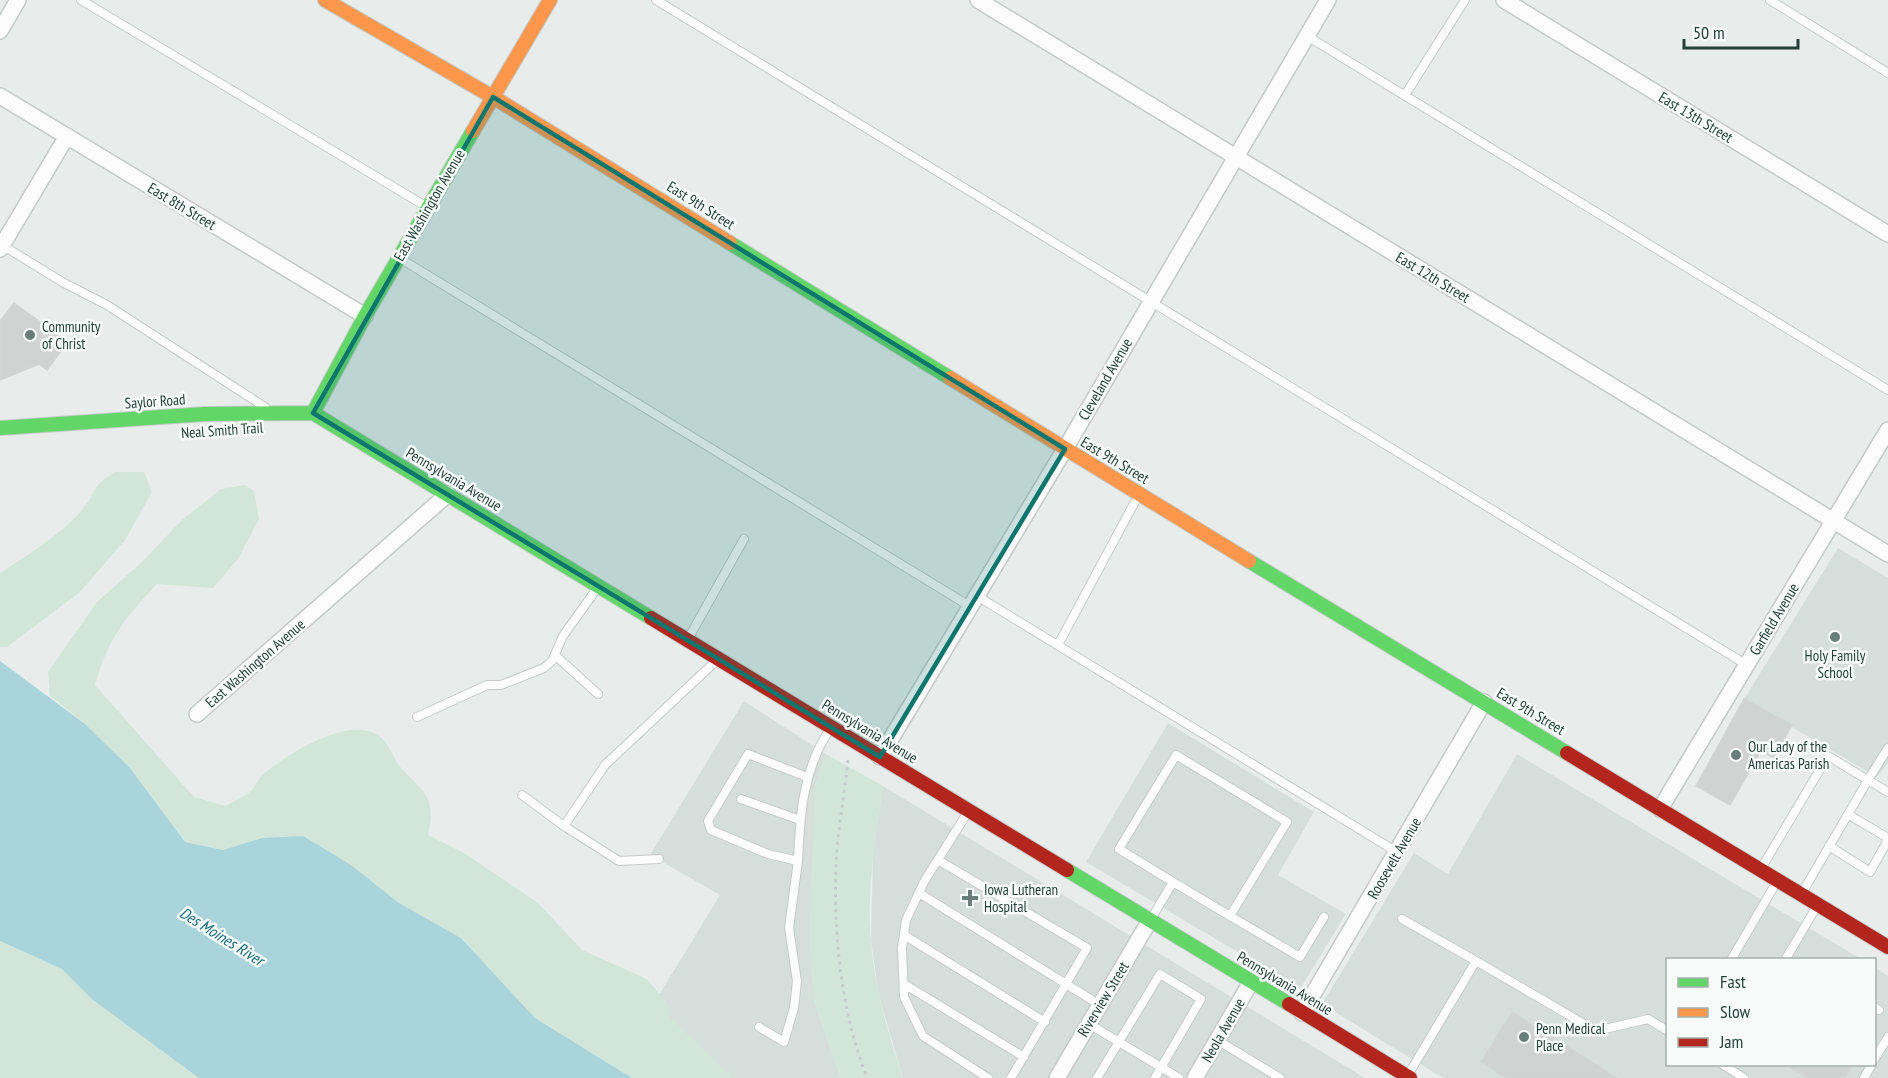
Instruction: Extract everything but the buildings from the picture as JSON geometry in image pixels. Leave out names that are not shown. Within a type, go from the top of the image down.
[{"type":"street","points":[[1,26],[18,0]]},
{"type":"street","name":"East 9th Street","points":[[325,0],[493,97],[1065,449],[1888,947]]},
{"type":"street","name":"East Washington Avenue","points":[[313,413],[365,316],[550,0]]},
{"type":"street","name":"East 12th Street","points":[[979,0],[1832,522],[1888,554]]},
{"type":"street","name":"Cleveland Avenue","points":[[880,757],[1065,449],[1328,0]]},
{"type":"street","name":"East 13th Street","points":[[1504,0],[1888,234]]},
{"type":"street","name":"East 8th Street","points":[[0,96],[365,316]]},
{"type":"street","points":[[1,247],[67,136]]},
{"type":"street","name":"Saylor Road","points":[[0,428],[205,414],[313,413]]},
{"type":"street","name":"Pennsylvania Avenue","points":[[313,413],[1408,1077]]},
{"type":"street","name":"Garfield Avenue","points":[[1660,809],[1888,430]]},
{"type":"street","name":"East Washington Avenue","points":[[197,714],[448,494]]},
{"type":"street","name":"Roosevelt Avenue","points":[[1302,1013],[1484,702]]},
{"type":"street","name":"Riverview Street","points":[[1057,1078],[1150,920]]},
{"type":"street","name":"Neola Avenue","points":[[1195,1078],[1251,982]]},
{"type":"lane","points":[[81,0],[428,208]]},
{"type":"lane","points":[[656,0],[1747,665]]},
{"type":"lane","points":[[1405,94],[1465,0]]},
{"type":"lane","points":[[1770,0],[1888,73]]},
{"type":"lane","points":[[1307,36],[1888,390]]},
{"type":"lane","points":[[1,247],[107,305],[274,413]]},
{"type":"lane","points":[[399,257],[974,601],[1058,645],[1398,852]]},
{"type":"lane","points":[[1058,645],[1139,494]]},
{"type":"lane","points":[[687,640],[744,539]]},
{"type":"lane","points":[[417,717],[487,685],[501,685],[544,668],[555,655],[563,636],[599,586]]},
{"type":"lane","points":[[555,655],[598,693]]},
{"type":"lane","points":[[564,826],[605,765],[718,659]]},
{"type":"lane","points":[[759,1027],[784,1042],[794,1008],[797,981],[789,928],[798,861],[800,820],[807,777],[821,743],[831,727]]},
{"type":"lane","points":[[1801,894],[1888,748]]},
{"type":"lane","points":[[798,861],[768,854],[711,830],[708,821],[748,754],[807,777]]},
{"type":"lane","points":[[1230,916],[1287,822],[1176,755],[1119,849],[1173,882],[1230,916],[1300,957],[1324,917]]},
{"type":"lane","points":[[1760,870],[1828,756],[1888,792]]},
{"type":"lane","points":[[522,795],[564,826],[619,861],[659,859]]},
{"type":"lane","points":[[741,799],[800,820]]},
{"type":"lane","points":[[969,811],[938,860],[906,920],[904,997],[923,1036],[988,1078]]},
{"type":"lane","points":[[1829,846],[1870,872],[1888,839],[1849,815]]},
{"type":"lane","points":[[938,860],[1087,948],[1067,986],[1011,1078]]},
{"type":"lane","points":[[1732,958],[1778,880]]},
{"type":"lane","points":[[1150,920],[1173,882]]},
{"type":"lane","points":[[919,893],[1100,1005]]},
{"type":"lane","points":[[1789,958],[1818,905]]},
{"type":"lane","points":[[1402,919],[1596,1031],[1648,1019],[1666,1030]]},
{"type":"lane","points":[[904,935],[1045,1022]]},
{"type":"lane","points":[[1408,1077],[1476,961]]},
{"type":"lane","points":[[1097,1078],[1160,974],[1202,999],[1155,1078]]},
{"type":"lane","points":[[904,984],[1024,1057]]},
{"type":"lane","points":[[1089,1024],[1179,1078]]},
{"type":"lane","points":[[1876,1058],[1888,1036]]},
{"type":"lane","points":[[1217,1040],[1280,1078]]},
{"type":"lane","points":[[1724,1066],[1744,1078]]},
{"type":"path","points":[[848,760],[837,846],[837,918],[842,997],[852,1040],[867,1078]]},
{"type":"highlighted area","points":[[493,97],[1065,449],[880,757],[313,413]]},
{"type":"shaded area","name":"Holy Family School","points":[[1838,548],[1888,578],[1888,763],[1877,777],[1744,699]]},
{"type":"shaded area","points":[[744,701],[826,754],[815,786],[814,1000],[841,1078],[632,1078],[615,1067],[720,895],[650,855]]},
{"type":"shaded area","name":"Iowa Lutheran Hospital","points":[[1168,723],[1314,812],[1278,875],[1346,914],[1300,989],[1086,862]]},
{"type":"shaded area","points":[[1517,754],[1859,958],[1666,958],[1666,1066],[1876,1066],[1876,969],[1888,976],[1888,1078],[1443,1078],[1322,1004],[1414,853],[1448,874]]},
{"type":"shaded area","name":"Iowa Lutheran Hospital","points":[[883,786],[1365,1078],[903,1078],[879,996],[871,941],[873,854]]},
{"type":"green space","points":[[115,472],[144,472],[152,492],[125,540],[80,592],[7,647],[0,647],[0,573],[65,527],[87,504],[98,485]]},
{"type":"green space","points":[[245,485],[254,491],[259,519],[238,559],[213,588],[157,584],[119,630],[106,655],[95,685],[194,797],[226,806],[250,792],[263,774],[274,766],[318,740],[350,730],[365,730],[378,735],[402,769],[427,797],[431,812],[428,835],[464,853],[538,903],[582,950],[647,979],[668,1004],[670,1017],[732,1078],[632,1078],[535,1018],[461,938],[399,903],[351,865],[262,838],[223,850],[185,842],[130,768],[85,724],[50,696],[48,672],[97,602],[142,562],[181,521],[221,489]]},
{"type":"green space","points":[[826,754],[883,786],[871,884],[871,943],[883,1011],[903,1078],[841,1078],[814,1000],[809,942],[815,786]]},
{"type":"green space","points":[[0,941],[62,969],[93,1000],[199,1078],[0,1078]]},
{"type":"water","name":"Des Moines River","points":[[0,661],[85,724],[130,768],[185,842],[223,850],[262,838],[303,836],[351,865],[399,903],[461,938],[535,1018],[632,1078],[199,1078],[93,1000],[62,969],[0,941]]},
{"type":"traffic: fast","points":[[313,413],[365,316],[473,131]]},
{"type":"traffic: fast","points":[[730,243],[950,378]]},
{"type":"traffic: fast","points":[[313,413],[651,618]]},
{"type":"traffic: fast","points":[[0,428],[205,414],[313,413]]},
{"type":"traffic: fast","points":[[1249,561],[1567,753]]},
{"type":"traffic: fast","points":[[1067,870],[1289,1004]]},
{"type":"traffic: slow","points":[[325,0],[493,97],[730,243]]},
{"type":"traffic: slow","points":[[473,131],[550,0]]},
{"type":"traffic: slow","points":[[950,378],[1249,561]]},
{"type":"traffic: jam","points":[[651,618],[1067,870]]},
{"type":"traffic: jam","points":[[1567,753],[1888,947]]},
{"type":"traffic: jam","points":[[1289,1004],[1410,1078]]},
{"type":"place","name":"Community of Christ","points":[[30,335]]},
{"type":"place","name":"Holy Family School","points":[[1835,637]]},
{"type":"place","name":"Our Lady of the Americas Parish","points":[[1736,755]]},
{"type":"place","name":"Iowa Lutheran Hospital","points":[[970,898]]},
{"type":"place","name":"Penn Medical Place","points":[[1524,1037]]}]
